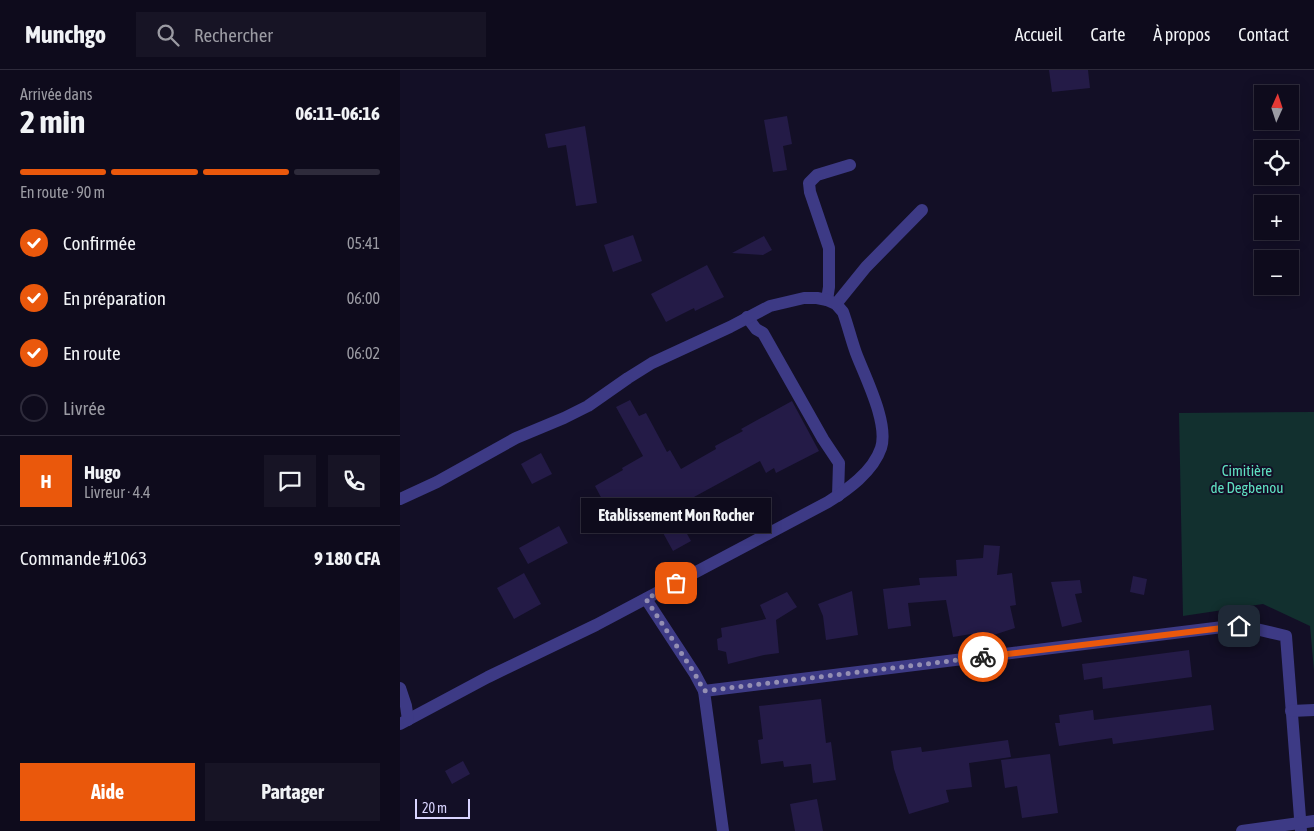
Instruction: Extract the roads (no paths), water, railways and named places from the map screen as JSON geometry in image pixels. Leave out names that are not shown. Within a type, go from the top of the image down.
[{"type":"street","points":[[831,302],[829,248],[810,192],[809,183],[817,175],[850,165]]},
{"type":"street","points":[[831,302],[922,210]]},
{"type":"street","points":[[400,498],[437,482],[516,438],[580,410],[652,363],[730,327],[770,306],[804,298],[831,302],[843,312],[875,402],[882,431],[881,448],[870,467],[838,496],[646,599],[488,677],[404,722]]},
{"type":"street","points":[[747,317],[756,329],[763,333],[823,439],[839,463],[838,496]]},
{"type":"street","points":[[646,599],[704,691],[722,831]]},
{"type":"street","points":[[704,691],[1239,626],[1286,636],[1300,827]]},
{"type":"street","points":[[400,688],[406,706],[404,722]]},
{"type":"street","points":[[1291,711],[1314,710]]},
{"type":"street","points":[[1242,831],[1300,827],[1314,821]]},
{"type":"place","name":"Etablissement Mon Rocher","points":[[676,583]]},
{"type":"park label","name":"Cimitière de Degbenou","points":[[1247,480]]}]
